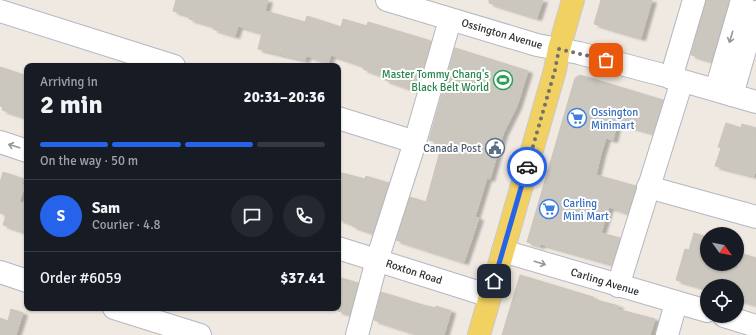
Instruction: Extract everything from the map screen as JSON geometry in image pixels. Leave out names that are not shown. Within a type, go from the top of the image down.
[{"type":"main road","points":[[479,335],[555,70],[559,49],[573,0]]},
{"type":"street","name":"Ossington Avenue","points":[[387,0],[447,12],[537,45],[559,49],[671,77],[756,102]]},
{"type":"street","points":[[671,77],[680,0]]},
{"type":"street","points":[[618,286],[648,187],[671,77],[694,0]]},
{"type":"street","points":[[724,93],[742,0]]},
{"type":"street","points":[[0,11],[165,63]]},
{"type":"street","points":[[357,335],[377,260],[415,142],[447,12]]},
{"type":"street","points":[[724,93],[756,12]]},
{"type":"street","points":[[341,119],[415,142]]},
{"type":"street","points":[[0,142],[24,150]]},
{"type":"street","points":[[648,187],[756,217]]},
{"type":"street","name":"Roxton Road","points":[[341,249],[490,296]]},
{"type":"street","name":"Carling Avenue","points":[[503,251],[700,309]]},
{"type":"street","points":[[0,272],[24,280]]},
{"type":"street","points":[[667,335],[676,303]]},
{"type":"street","points":[[124,311],[200,335]]},
{"type":"street","points":[[744,322],[756,326]]},
{"type":"building","points":[[176,0],[268,0],[265,11],[305,22],[307,16],[341,27],[343,19],[367,26],[368,22],[431,41],[417,91],[385,80],[386,77],[363,69],[364,66],[331,55],[328,63],[308,56],[305,60],[258,49],[262,33],[238,26],[235,36],[213,29],[214,26],[189,19],[190,16],[173,11]]},
{"type":"building","points":[[489,0],[543,0],[537,18],[489,3]]},
{"type":"building","points":[[601,0],[652,0],[641,38],[594,24]]},
{"type":"building","points":[[706,0],[729,0],[711,61],[691,55]]},
{"type":"building","points":[[455,48],[528,71],[517,106],[503,134],[490,179],[487,178],[475,217],[479,218],[464,262],[396,240],[410,197],[426,202],[442,144],[429,140]]},
{"type":"building","points":[[0,67],[24,75],[24,117],[2,110],[3,107],[0,106]]},
{"type":"building","points":[[580,75],[663,100],[653,133],[617,123],[613,140],[606,138],[601,154],[596,175],[636,186],[628,213],[609,207],[601,233],[620,238],[612,264],[541,244],[540,246],[527,242],[575,78]]},
{"type":"building","points":[[726,123],[741,128],[742,124],[756,128],[756,169],[754,176],[715,166],[721,148],[718,147]]},
{"type":"building","points":[[3,172],[24,179],[22,184],[24,185],[24,188],[19,202],[24,203],[24,232],[3,225],[6,215],[0,213],[0,183]]},
{"type":"building","points":[[341,173],[365,179],[366,176],[389,183],[373,233],[352,226],[352,224],[341,220]]},
{"type":"building","points":[[694,233],[700,235],[700,271],[744,271],[744,254],[756,258],[756,305],[744,301],[744,279],[700,279],[700,287],[676,280],[685,249],[689,250]]},
{"type":"building","points":[[520,275],[619,306],[617,309],[655,319],[650,335],[502,335]]},
{"type":"building","points":[[341,278],[358,283],[350,314],[338,311],[341,311]]},
{"type":"building","points":[[381,292],[423,305],[436,308],[436,306],[451,311],[444,335],[415,335],[414,333],[374,320]]},
{"type":"building","points":[[11,309],[23,313],[16,335],[0,335],[0,318],[8,321]]},
{"type":"way so far","points":[[527,167],[555,70],[559,49],[606,60]]},
{"type":"place","name":"Master Tommy Chang's Black Belt World","points":[[503,80]]},
{"type":"place","name":"Ossington Minimart","points":[[577,118]]},
{"type":"place","name":"Canada Post","points":[[495,148]]},
{"type":"place","name":"Carling Mini Mart","points":[[549,209]]},
{"type":"route","points":[[494,281],[527,167]]}]
